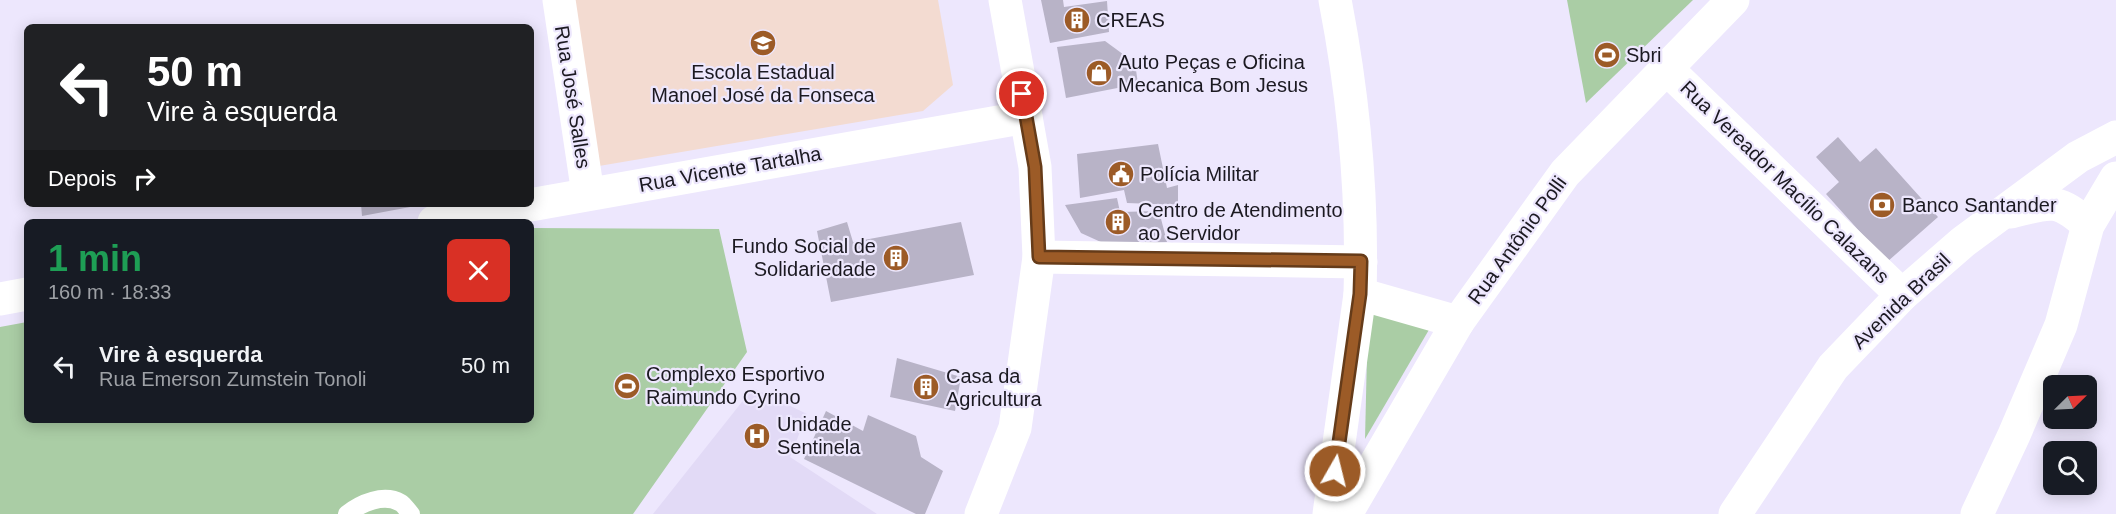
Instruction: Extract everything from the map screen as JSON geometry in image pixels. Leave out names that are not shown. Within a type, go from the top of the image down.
[{"type":"main road","name":"Rua José Salles","points":[[559,0],[588,194]]},
{"type":"main road","points":[[981,514],[1015,428],[1039,257],[1035,167],[1005,0]]},
{"type":"main road","points":[[1329,514],[1360,294],[1361,261],[1359,170],[1347,62],[1335,0]]},
{"type":"main road","name":"Rua Antônio Polli","points":[[1346,514],[1458,322],[1565,173],[1734,0]]},
{"type":"main road","name":"Rua Vereador Macílio Calazans","points":[[1668,70],[1902,294]]},
{"type":"main road","name":"Rua Vicente Tartalha","points":[[534,204],[1026,117]]},
{"type":"main road","name":"Avenida Brasil","points":[[1735,514],[1833,367],[1902,294],[1963,242],[2078,157],[2116,137]]},
{"type":"main road","points":[[1977,514],[2061,325],[2088,225],[2116,178]]},
{"type":"main road","points":[[2001,215],[2043,204],[2058,203],[2071,210],[2088,225]]},
{"type":"main road","name":"Rua Vicente Tartalha","points":[[451,219],[517,207]]},
{"type":"main road","points":[[1039,257],[1361,261]]},
{"type":"main road","points":[[1360,294],[1458,322]]},
{"type":"main road","points":[[0,299],[24,295]]},
{"type":"lane","points":[[347,514],[354,508],[379,499],[401,503],[411,514]]},
{"type":"shaded area","name":"Escola Estadual Manoel José da Fonseca","points":[[573,0],[938,0],[953,85],[923,111],[599,166]]},
{"type":"shaded area","name":"Unidade Sentinela","points":[[753,388],[807,414],[790,457],[877,514],[653,514]]},
{"type":"green space","name":"Sbri","points":[[1567,0],[1693,0],[1586,103]]},
{"type":"green space","name":"Complexo Esportivo Raimundo Cyrino","points":[[534,228],[719,229],[747,352],[633,514],[0,514],[0,327],[24,323],[24,423],[534,423]]},
{"type":"green space","points":[[1368,313],[1430,328],[1365,439]]},
{"type":"building","name":"CREAS","points":[[1041,0],[1063,0],[1064,7],[1107,1],[1109,32],[1050,43]]},
{"type":"building","name":"Auto Peças e Oficina Mecanica Bom Jesus","points":[[1105,41],[1135,63],[1138,84],[1066,98],[1057,47]]},
{"type":"building","name":"Banco Santander","points":[[1838,137],[1860,162],[1876,148],[1938,217],[1887,262],[1826,194],[1839,182],[1816,157]]},
{"type":"building","name":"Polícia Militar","points":[[1158,144],[1167,188],[1178,185],[1178,205],[1127,203],[1124,190],[1080,198],[1077,154]]},
{"type":"building","name":"Centro de Atendimento ao Servidor","points":[[1117,198],[1120,212],[1159,211],[1167,242],[1128,245],[1103,243],[1081,233],[1065,205]]},
{"type":"building","points":[[361,207],[410,207],[362,216]]},
{"type":"building","name":"Fundo Social de Solidariedade","points":[[847,222],[853,242],[961,222],[974,275],[831,302],[817,231]]},
{"type":"building","name":"Casa da Agricultura","points":[[897,358],[961,377],[955,411],[890,397]]},
{"type":"building","points":[[826,411],[863,431],[868,415],[916,436],[921,457],[943,471],[925,514],[916,514],[804,459]]},
{"type":"place","name":"CREAS","points":[[1077,20]]},
{"type":"place","name":"Escola Estadual Manoel José da Fonseca","points":[[763,43]]},
{"type":"place","name":"Sbri","points":[[1607,55]]},
{"type":"place","name":"Auto Peças e Oficina Mecanica Bom Jesus","points":[[1099,73]]},
{"type":"place","name":"Polícia Militar","points":[[1121,174]]},
{"type":"place","name":"Banco Santander","points":[[1882,205]]},
{"type":"place","name":"Centro de Atendimento ao Servidor","points":[[1118,222]]},
{"type":"place","name":"Fundo Social de Solidariedade","points":[[896,258]]},
{"type":"place","name":"Complexo Esportivo Raimundo Cyrino","points":[[627,386]]},
{"type":"place","name":"Casa da Agricultura","points":[[926,387]]},
{"type":"place","name":"Unidade Sentinela","points":[[757,436]]},
{"type":"route","points":[[1022,94],[1035,167],[1039,257],[1361,261],[1360,294],[1335,471]]}]
